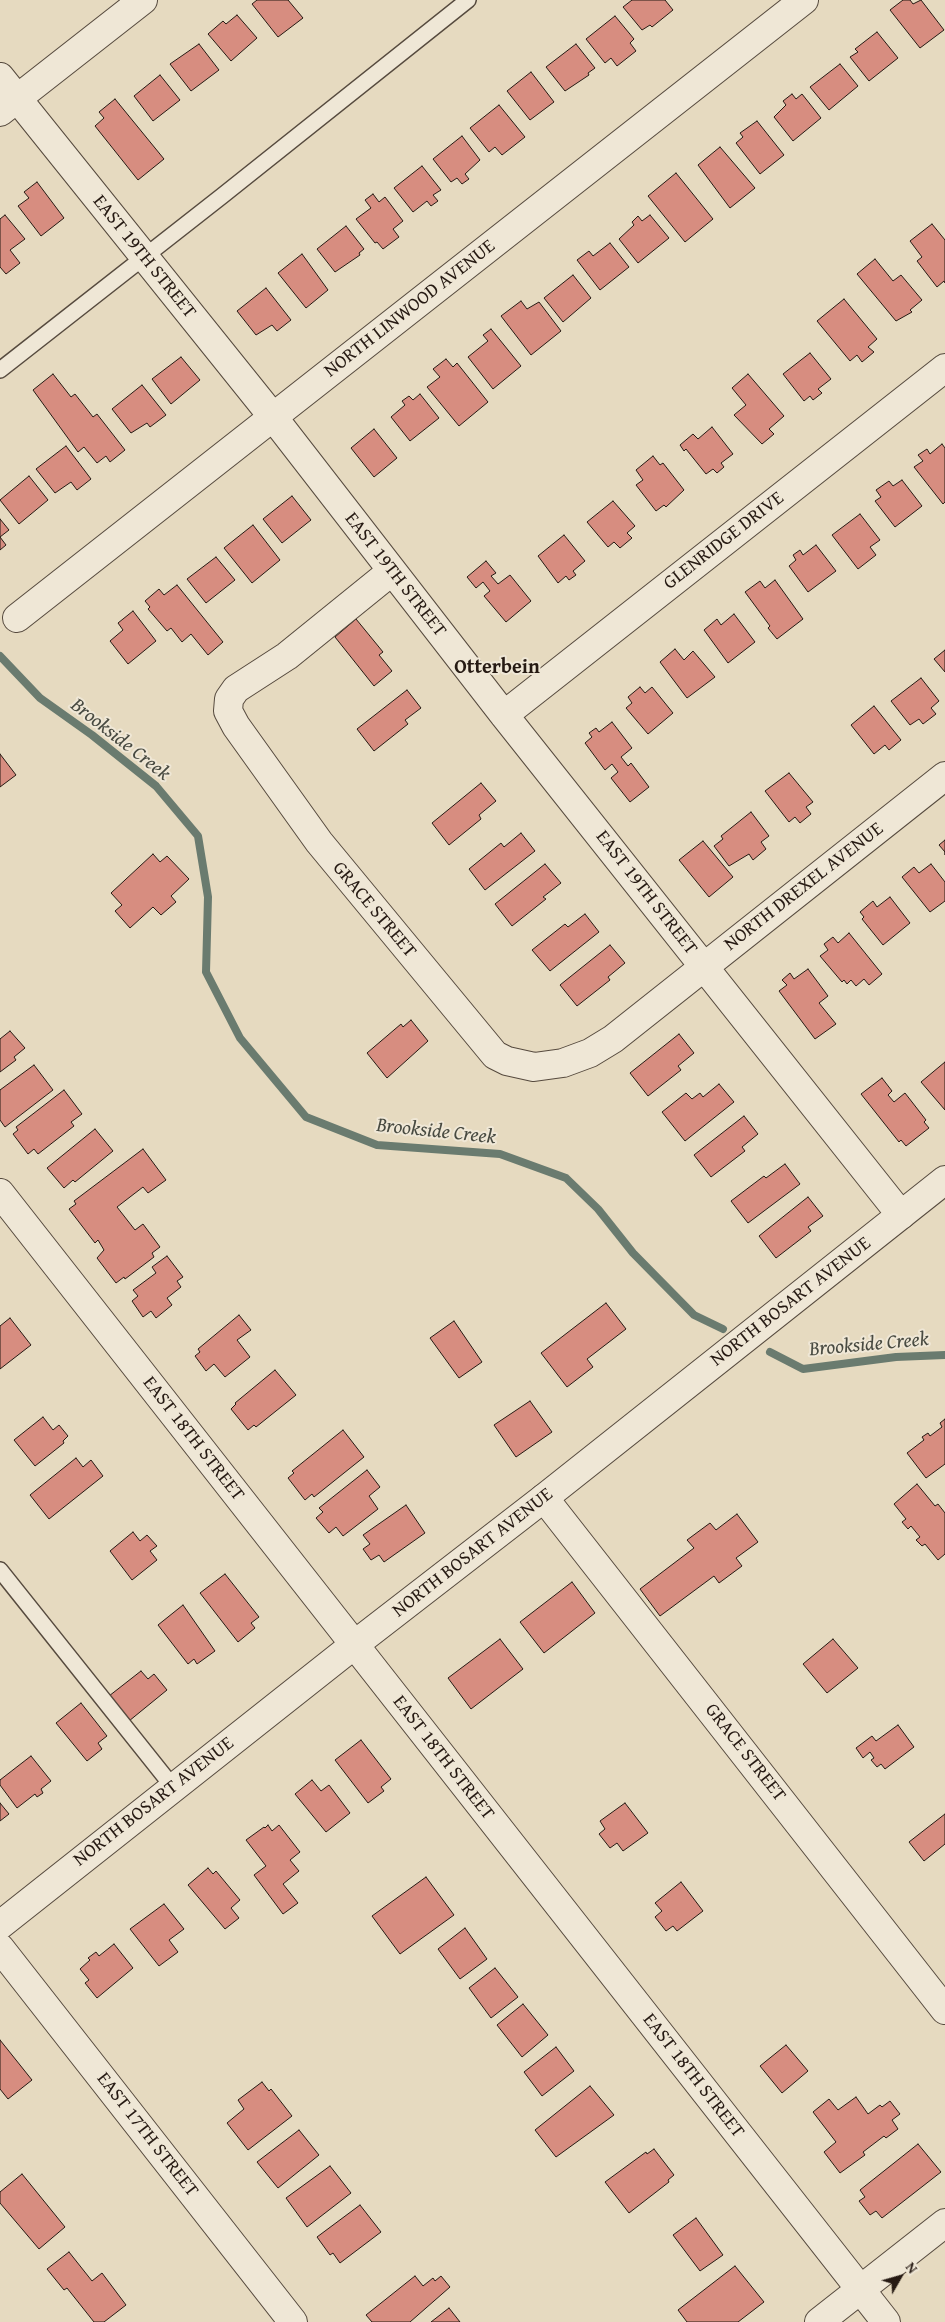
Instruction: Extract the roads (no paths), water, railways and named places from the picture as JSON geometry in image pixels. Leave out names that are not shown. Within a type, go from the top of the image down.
[{"type":"street","points":[[9,105],[143,0]]},
{"type":"street","name":"NORTH LINWOOD AVENUE","points":[[17,618],[804,0]]},
{"type":"street","name":"EAST 19TH STREET","points":[[0,77],[9,105],[144,256],[273,417],[504,715],[901,1215]]},
{"type":"street","name":"GLENRIDGE DRIVE","points":[[504,715],[945,368]]},
{"type":"street","name":"GRACE STREET","points":[[392,571],[288,656],[236,689],[229,700],[228,711],[236,726],[318,842],[495,1055],[507,1061],[534,1067]]},
{"type":"street","name":"NORTH DREXEL AVENUE","points":[[534,1067],[563,1063],[590,1053],[613,1039],[945,776]]},
{"type":"street","name":"NORTH BOSART AVENUE","points":[[0,1924],[544,1498],[945,1180]]},
{"type":"street","name":"EAST 18TH STREET","points":[[0,1193],[886,2322]]},
{"type":"street","name":"GRACE STREET","points":[[544,1498],[945,2010]]},
{"type":"street","name":"EAST 17TH STREET","points":[[0,1948],[293,2322]]},
{"type":"street","points":[[818,2322],[945,2223]]},
{"type":"lane","points":[[0,370],[468,0]]},
{"type":"lane","points":[[0,1570],[173,1787]]},
{"type":"waterway","name":"Brookside Creek","points":[[0,656],[40,698],[92,735],[156,786],[198,836],[208,897],[206,972],[240,1038],[306,1117],[377,1145],[500,1154],[566,1178],[598,1209],[633,1253],[694,1315],[723,1329]]},
{"type":"waterway","name":"Brookside Creek","points":[[770,1352],[803,1369],[896,1357],[945,1355]]},
{"type":"district","name":"Otterbein","points":[[497,668]]}]
